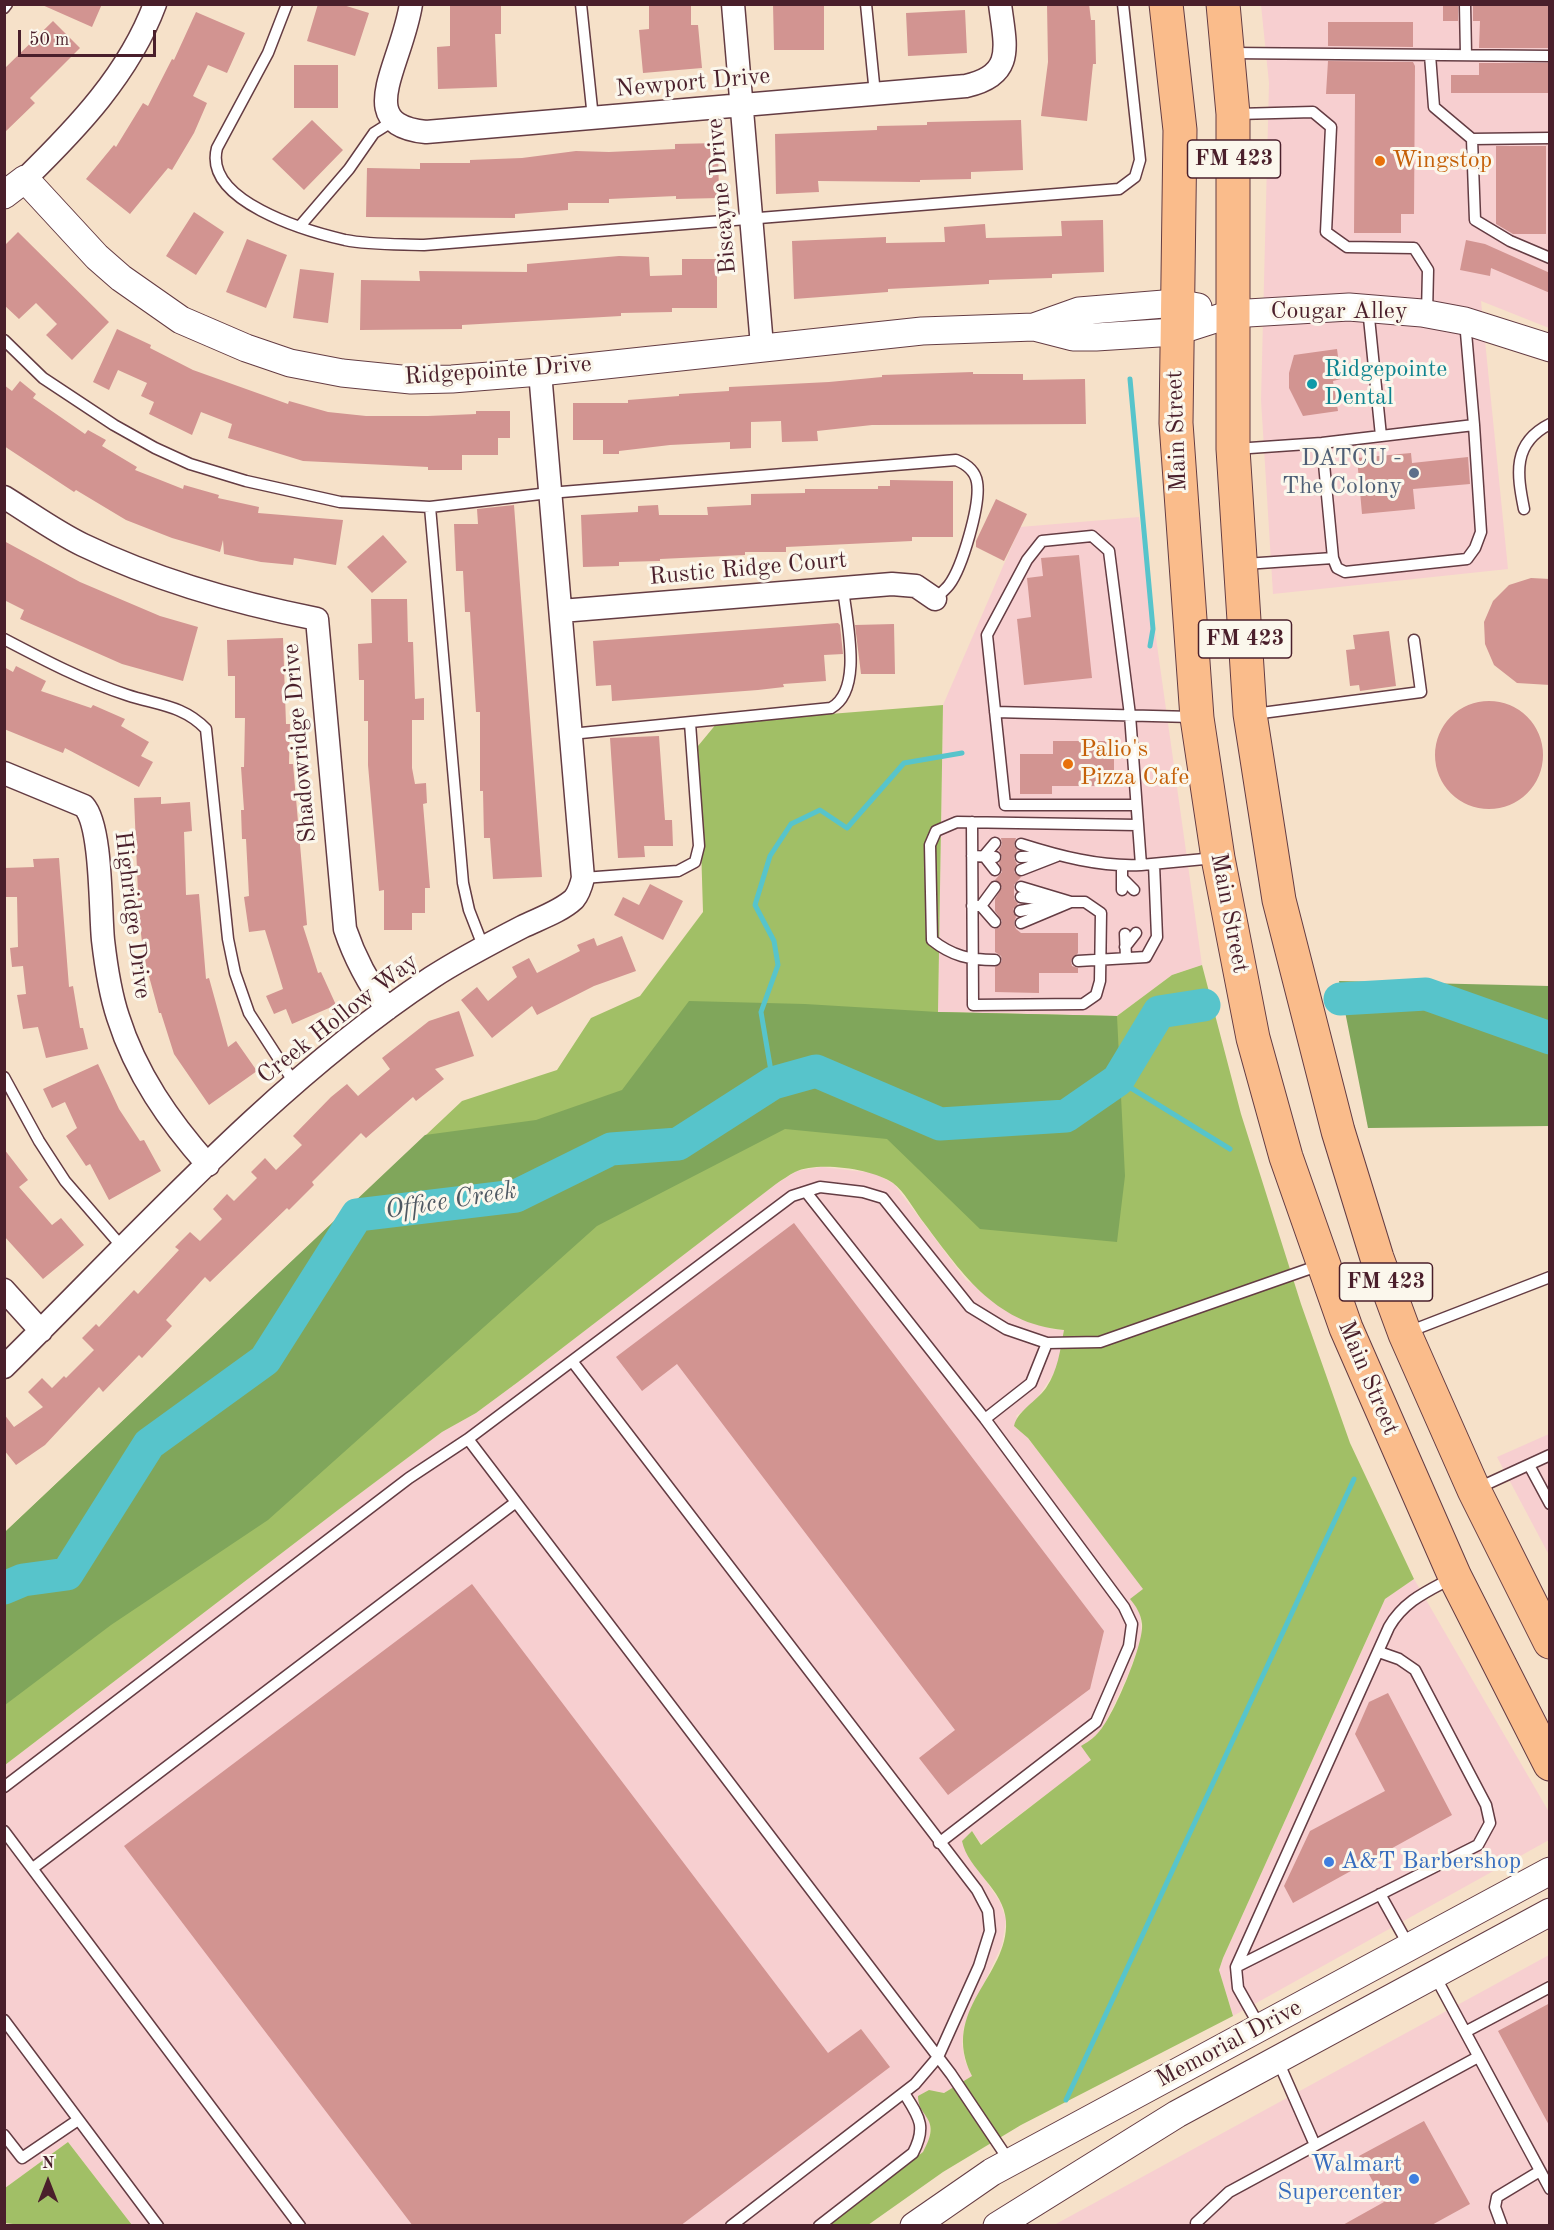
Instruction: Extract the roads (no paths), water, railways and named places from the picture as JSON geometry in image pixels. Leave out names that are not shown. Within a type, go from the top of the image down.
[{"type":"main road","name":"Main Street","points":[[1166,4],[1180,130],[1176,423],[1180,512],[1197,718],[1218,858],[1253,1038],[1286,1157],[1346,1328],[1455,1577],[1550,1764]]},
{"type":"main road","name":"FM 423","points":[[1223,4],[1233,114],[1235,202],[1231,314],[1233,449],[1250,714],[1279,900],[1338,1131],[1377,1258],[1405,1334],[1474,1490],[1549,1640]]},
{"type":"main road","points":[[1197,718],[1250,714]]},
{"type":"street","points":[[15,187],[78,127],[111,84],[143,34],[155,4]]},
{"type":"street","points":[[393,121],[386,110],[385,94],[411,4]]},
{"type":"street","name":"Biscayne Drive","points":[[733,4],[762,346]]},
{"type":"street","name":"Newport Drive","points":[[393,121],[407,130],[426,132],[966,86],[980,83],[997,74],[1005,45],[1000,4]]},
{"type":"street","name":"Ridgepointe Drive","points":[[15,187],[121,278],[182,320],[246,348],[290,363],[342,373],[411,380],[540,372],[762,346],[922,331],[1034,327],[1078,311],[1176,317],[1231,314]]},
{"type":"street","name":"Cougar Alley","points":[[1231,314],[1297,309],[1368,308],[1427,314],[1465,321],[1550,348]]},
{"type":"street","points":[[540,372],[583,878]]},
{"type":"street","name":"Shadowridge Drive","points":[[4,497],[81,544],[150,574],[254,606],[317,619],[345,930],[353,954],[368,983],[387,1009]]},
{"type":"street","name":"Rustic Ridge Court","points":[[561,611],[892,584],[916,586],[935,598]]},
{"type":"street","name":"Highridge Drive","points":[[4,772],[84,806],[90,813],[96,849],[103,941],[118,1018],[152,1095],[208,1165]]},
{"type":"street","name":"Creek Hollow Way","points":[[4,1367],[208,1165],[295,1084],[387,1009],[483,946],[567,903],[581,888],[583,878]]},
{"type":"street","points":[[4,1290],[41,1331]]},
{"type":"street","name":"Memorial Drive","points":[[914,2226],[1010,2163],[1550,1871]]},
{"type":"street","name":"Memorial Drive","points":[[997,2226],[1178,2114],[1435,1975],[1479,1948],[1550,1912]]},
{"type":"street","points":[[1260,2027],[1278,2061]]},
{"type":"lane","points":[[287,4],[268,53],[217,148],[215,163],[221,180],[243,199],[264,211],[300,226],[346,240],[424,245],[1119,189],[1134,177],[1140,160],[1123,4]]},
{"type":"lane","points":[[581,4],[593,118]]},
{"type":"lane","points":[[866,4],[875,94]]},
{"type":"lane","points":[[1465,4],[1466,55]]},
{"type":"lane","points":[[1228,52],[1550,56]]},
{"type":"lane","points":[[1430,55],[1434,107],[1472,139],[1550,138]]},
{"type":"lane","points":[[1233,114],[1313,112],[1331,127],[1326,232],[1347,247],[1414,248],[1428,270],[1427,314]]},
{"type":"lane","points":[[300,226],[349,169],[374,133],[393,121]]},
{"type":"lane","points":[[1472,139],[1475,220],[1510,241],[1550,258]]},
{"type":"lane","points":[[1368,308],[1381,436]]},
{"type":"lane","points":[[1322,443],[1333,558],[1337,568],[1345,572],[1467,560],[1481,532],[1465,321]]},
{"type":"lane","points":[[4,340],[43,378],[85,407],[155,448],[190,464],[246,481],[340,502],[430,507],[549,493],[956,460],[966,464],[973,471],[977,482],[976,499],[957,568],[949,585],[935,598]]},
{"type":"lane","points":[[1524,509],[1518,475],[1522,451],[1536,431],[1550,424]]},
{"type":"lane","points":[[1233,449],[1322,443],[1474,425]]},
{"type":"lane","points":[[430,507],[463,883],[469,910],[483,946]]},
{"type":"lane","points":[[1135,805],[1005,805],[987,635],[1027,560],[1042,541],[1092,536],[1109,551],[1130,715],[1141,865]]},
{"type":"lane","points":[[1241,564],[1333,558]]},
{"type":"lane","points":[[571,734],[831,708],[840,704],[850,684],[843,588]]},
{"type":"lane","points":[[4,639],[52,664],[127,695],[187,712],[206,729],[228,939],[235,973],[249,1013],[295,1084]]},
{"type":"lane","points":[[1250,714],[1421,692],[1414,640]]},
{"type":"lane","points":[[995,712],[1197,718]]},
{"type":"lane","points":[[583,878],[678,871],[695,861],[699,846],[690,723]]},
{"type":"lane","points":[[995,960],[972,960],[945,950],[932,940],[930,845],[936,831],[943,826],[957,822],[1137,825]]},
{"type":"lane","points":[[972,822],[972,856],[977,906],[972,960],[973,1005],[1083,1004],[1096,995],[1100,981],[1101,913],[1085,902],[1071,902],[1020,911]]},
{"type":"lane","points":[[984,856],[995,843]]},
{"type":"lane","points":[[1021,844],[1057,856],[1122,866],[1218,858]]},
{"type":"lane","points":[[972,856],[995,857]]},
{"type":"lane","points":[[984,856],[995,870]]},
{"type":"lane","points":[[1021,857],[1057,856]]},
{"type":"lane","points":[[1021,870],[1057,856]]},
{"type":"lane","points":[[1078,961],[1126,953],[1146,957],[1157,937],[1154,864]]},
{"type":"lane","points":[[1117,891],[1122,878],[1122,866]]},
{"type":"lane","points":[[1122,878],[1134,890]]},
{"type":"lane","points":[[977,906],[995,892]]},
{"type":"lane","points":[[1021,892],[1071,902]]},
{"type":"lane","points":[[1021,923],[1071,902]]},
{"type":"lane","points":[[977,906],[995,917]]},
{"type":"lane","points":[[1126,953],[1125,934],[1126,953]]},
{"type":"lane","points":[[4,1077],[39,1141],[65,1181],[123,1248]]},
{"type":"lane","points":[[4,1786],[409,1478],[468,1439],[792,1197],[820,1187],[862,1192],[882,1198],[970,1307],[1006,1329],[1047,1343],[1100,1342],[1323,1264]]},
{"type":"lane","points":[[806,1192],[985,1419],[1124,1607],[1132,1624],[1129,1646],[1096,1722],[939,1843]]},
{"type":"lane","points":[[1405,1334],[1550,1277]]},
{"type":"lane","points":[[985,1419],[1031,1383],[1047,1343]]},
{"type":"lane","points":[[572,1361],[976,1890],[988,1911],[990,1931],[979,1966],[938,2057],[904,2093],[732,2226]]},
{"type":"lane","points":[[468,1439],[938,2057],[1010,2163]]},
{"type":"lane","points":[[1474,1490],[1550,1455]]},
{"type":"lane","points":[[1529,1465],[1550,1504]]},
{"type":"lane","points":[[33,1868],[516,1502]]},
{"type":"lane","points":[[1260,2027],[1238,1988],[1236,1967],[1389,1626],[1398,1611],[1409,1601],[1455,1577]]},
{"type":"lane","points":[[1236,1967],[1478,1845],[1490,1823],[1486,1805],[1415,1670],[1399,1659],[1379,1652]]},
{"type":"lane","points":[[4,1831],[300,2226]]},
{"type":"lane","points":[[1380,1894],[1409,1947]]},
{"type":"lane","points":[[1435,1975],[1550,2189]]},
{"type":"lane","points":[[1467,2031],[1550,1987]]},
{"type":"lane","points":[[4,2020],[158,2226]]},
{"type":"lane","points":[[1196,2223],[1229,2192],[1478,2057]]},
{"type":"lane","points":[[1278,2061],[1315,2145]]},
{"type":"lane","points":[[819,2226],[913,2153],[922,2137],[920,2119],[904,2093]]},
{"type":"lane","points":[[4,2135],[22,2158],[78,2120]]},
{"type":"lane","points":[[1502,2226],[1495,2207],[1497,2197],[1540,2171]]},
{"type":"waterway","points":[[1130,379],[1153,629],[1150,646]]},
{"type":"waterway","points":[[773,1083],[761,1012],[778,965],[774,941],[755,905],[770,856],[791,824],[820,810],[847,828],[904,763],[962,753]]},
{"type":"waterway","name":"Office Creek","points":[[1340,999],[1426,994],[1550,1038]]},
{"type":"waterway","name":"Office Creek","points":[[4,1588],[23,1580],[67,1574],[149,1444],[265,1360],[357,1215],[516,1196],[611,1149],[678,1144],[773,1083],[816,1071],[940,1124],[1066,1116],[1118,1080],[1159,1012],[1204,1005]]},
{"type":"waterway","points":[[1118,1080],[1230,1149]]},
{"type":"waterway","points":[[1066,2100],[1354,1479]]},
{"type":"place","name":"Wingstop","points":[[1380,161]]},
{"type":"place","name":"Ridgepointe Dental","points":[[1312,384]]},
{"type":"place","name":"DATCU - The Colony","points":[[1414,473]]},
{"type":"place","name":"Palio's Pizza Cafe","points":[[1068,764]]},
{"type":"place","name":"A&T Barbershop","points":[[1329,1862]]},
{"type":"place","name":"Walmart Supercenter","points":[[1414,2179]]}]
